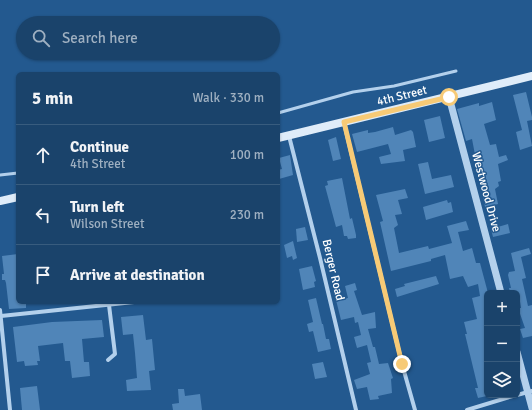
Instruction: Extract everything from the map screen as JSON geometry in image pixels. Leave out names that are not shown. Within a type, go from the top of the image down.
[{"type":"main road","name":"4th Street","points":[[280,138],[532,76]]},
{"type":"main road","points":[[0,201],[16,197]]},
{"type":"street","name":"Westwood Drive","points":[[449,97],[500,290]]},
{"type":"street","points":[[344,122],[400,356],[415,410]]},
{"type":"street","name":"Berger Road","points":[[289,136],[356,410]]},
{"type":"street","points":[[1,316],[117,304]]},
{"type":"street","points":[[108,360],[115,354],[109,305]]},
{"type":"street","points":[[0,310],[1,337],[10,410]]},
{"type":"street","points":[[520,361],[530,391],[532,408]]},
{"type":"street","points":[[520,394],[530,391]]},
{"type":"street","points":[[467,410],[507,398]]},
{"type":"lane","points":[[280,112],[353,92],[394,86],[456,71]]},
{"type":"lane","points":[[0,175],[16,173]]},
{"type":"building","points":[[526,92],[532,117],[532,120],[527,121],[532,146],[520,150],[516,132],[522,130],[513,95]]},
{"type":"building","points":[[492,102],[496,120],[484,124],[490,145],[496,144],[499,157],[506,155],[508,160],[498,164],[501,181],[498,182],[499,186],[495,189],[498,204],[485,207],[472,139],[466,141],[457,109],[479,103],[479,106]]},
{"type":"building","points":[[440,116],[445,138],[429,142],[424,120]]},
{"type":"building","points":[[393,127],[395,135],[411,130],[413,132],[416,147],[403,150],[405,161],[381,164],[379,157],[391,154],[388,144],[357,152],[352,134],[368,130],[368,133],[375,132]]},
{"type":"building","points":[[336,137],[341,159],[333,161],[328,140]]},
{"type":"building","points":[[290,155],[293,175],[280,179],[280,170],[282,169],[280,158]]},
{"type":"building","points":[[428,162],[432,179],[451,175],[454,187],[425,194],[418,164]]},
{"type":"building","points":[[342,178],[350,219],[352,218],[356,238],[348,239],[347,236],[344,236],[342,225],[336,227],[325,186],[328,185],[327,181]]},
{"type":"building","points":[[405,189],[408,198],[398,200],[402,214],[395,215],[398,225],[394,228],[399,253],[428,246],[429,249],[452,243],[447,226],[466,221],[469,230],[458,232],[463,251],[472,248],[476,263],[480,263],[487,290],[484,290],[484,397],[478,398],[475,388],[478,388],[465,334],[467,334],[464,322],[477,319],[472,298],[480,296],[478,284],[468,287],[463,276],[450,279],[445,255],[431,259],[431,261],[391,271],[380,222],[383,221],[376,195]]},
{"type":"building","points":[[447,200],[448,203],[451,202],[453,212],[426,220],[423,207]]},
{"type":"building","points":[[508,224],[510,233],[493,237],[491,229]]},
{"type":"building","points":[[305,227],[308,240],[297,242],[296,229]]},
{"type":"building","points":[[293,241],[297,258],[293,260],[292,256],[287,258],[284,245]]},
{"type":"building","points":[[529,248],[531,254],[521,257],[526,278],[522,279],[528,306],[532,305],[532,336],[523,338],[520,329],[525,328],[520,314],[520,290],[509,290],[509,288],[511,288],[508,275],[509,272],[515,271],[511,253]]},
{"type":"building","points":[[16,254],[16,304],[26,304],[26,308],[9,309],[6,283],[5,280],[2,280],[2,274],[4,274],[2,256]]},
{"type":"building","points":[[312,266],[316,281],[314,282],[315,287],[303,290],[299,269]]},
{"type":"building","points":[[436,276],[439,284],[397,297],[395,289],[405,286],[404,284]]},
{"type":"building","points":[[355,283],[357,290],[354,291],[362,315],[375,312],[376,328],[368,329],[373,347],[375,347],[379,364],[388,363],[393,378],[391,379],[392,393],[378,396],[379,399],[370,400],[367,387],[357,389],[354,380],[370,374],[367,363],[371,362],[367,345],[357,348],[354,337],[361,335],[358,322],[355,323],[354,317],[341,320],[336,300],[348,298],[345,286]]},
{"type":"building","points":[[316,298],[326,339],[329,339],[331,349],[318,352],[313,331],[309,332],[307,324],[313,322],[308,300]]},
{"type":"building","points":[[143,315],[146,340],[152,339],[155,370],[149,371],[151,390],[127,391],[126,380],[137,378],[135,353],[133,334],[123,335],[121,317]]},
{"type":"building","points":[[102,320],[104,337],[82,339],[84,362],[89,362],[90,376],[72,378],[70,361],[65,361],[63,343],[38,346],[40,361],[37,361],[38,365],[25,366],[24,361],[17,362],[13,327],[52,322]]},
{"type":"building","points":[[323,362],[327,377],[315,379],[312,364]]},
{"type":"building","points":[[37,386],[40,410],[22,410],[20,388]]},
{"type":"building","points":[[178,389],[184,389],[185,396],[200,394],[202,410],[173,410],[172,404],[179,403]]},
{"type":"route","points":[[402,364],[351,157],[344,122],[449,97]]}]
